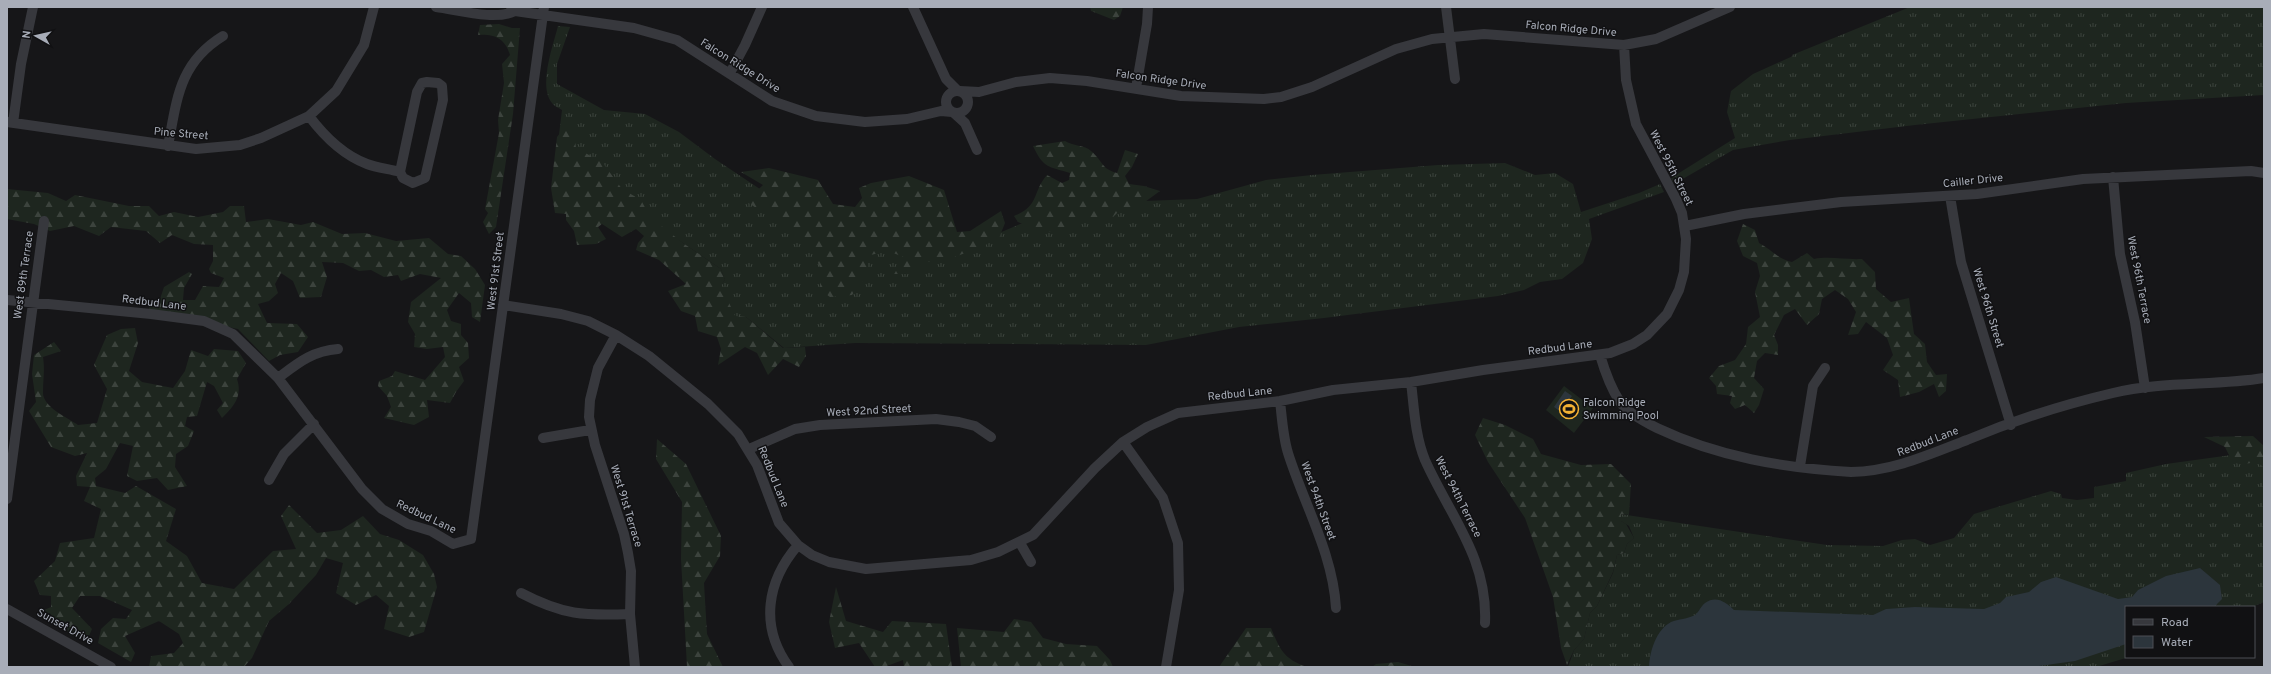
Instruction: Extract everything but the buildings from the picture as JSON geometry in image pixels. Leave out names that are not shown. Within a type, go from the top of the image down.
[{"type":"street","points":[[10,123],[33,7]]},
{"type":"street","name":"Pine Street","points":[[10,123],[196,149],[240,145],[261,138],[309,116],[336,91],[364,45],[374,7]]},
{"type":"street","name":"Falcon Ridge Drive","points":[[436,7],[493,15],[502,15],[513,9],[544,11],[634,28],[677,40],[772,101],[816,116],[865,122],[907,119],[926,114],[953,112]]},
{"type":"street","points":[[730,73],[745,45],[762,7]]},
{"type":"street","points":[[913,7],[946,79],[959,91],[966,95],[965,123]]},
{"type":"street","points":[[1136,88],[1147,24],[1148,7]]},
{"type":"street","points":[[1446,7],[1455,79]]},
{"type":"street","name":"Falcon Ridge Drive","points":[[959,91],[979,92],[1016,82],[1050,78],[1136,88],[1181,96],[1215,99],[1281,97],[1312,87],[1396,49],[1450,36],[1484,34],[1624,45],[1656,39],[1730,7]]},
{"type":"street","name":"West 91st Street","points":[[471,539],[544,11]]},
{"type":"street","points":[[168,146],[179,91],[186,74],[196,58],[209,44],[223,36]]},
{"type":"street","name":"West 95th Street","points":[[1600,355],[1610,354],[1633,344],[1647,335],[1667,314],[1680,290],[1686,254],[1685,226],[1676,199],[1636,124],[1626,80],[1624,45]]},
{"type":"street","points":[[946,79],[947,107],[965,123],[977,150]]},
{"type":"street","points":[[427,82],[438,83],[444,91],[443,100],[425,178],[413,183],[403,178],[400,172],[419,87],[427,82]]},
{"type":"street","points":[[946,98],[949,93],[959,91]]},
{"type":"street","points":[[953,112],[959,113],[979,92]]},
{"type":"street","name":"Falcon Ridge Drive","points":[[926,114],[946,98]]},
{"type":"street","points":[[309,116],[328,139],[353,158],[368,165],[400,172]]},
{"type":"street","name":"Cailler Drive","points":[[1685,226],[1744,214],[1841,202],[1950,196],[2113,177],[2251,172],[2264,173]]},
{"type":"street","name":"West 96th Terrace","points":[[2113,177],[2120,254],[2135,322],[2145,388]]},
{"type":"street","name":"West 96th Street","points":[[1950,196],[1961,262],[2011,425]]},
{"type":"street","name":"West 89th Terrace","points":[[7,499],[44,221]]},
{"type":"street","name":"Redbud Lane","points":[[7,300],[151,314],[204,322],[233,334],[278,378],[362,489],[382,509],[408,524],[431,531],[453,544],[471,539]]},
{"type":"street","name":"Redbud Lane","points":[[504,305],[560,314],[588,321],[616,335],[649,356],[708,404],[738,434],[749,449],[779,523],[798,545],[829,562],[866,569],[971,560],[998,552],[1020,543],[1041,527],[1095,468],[1123,442],[1148,427],[1178,413],[1280,401],[1333,390],[1411,382],[1483,370],[1600,355],[1607,380],[1621,403],[1648,423],[1686,440],[1728,455],[1768,463],[1851,472],[1901,465],[2011,425],[2115,392],[2264,378]]},
{"type":"street","name":"West 91st Terrace","points":[[616,335],[604,353],[595,379],[590,400],[590,430],[627,547],[631,571],[630,614],[634,667]]},
{"type":"street","points":[[278,378],[300,361],[322,350],[338,349]]},
{"type":"street","points":[[1800,466],[1813,386],[1825,368]]},
{"type":"street","name":"West 94th Terrace","points":[[1411,382],[1419,440],[1425,459],[1468,540],[1478,566],[1486,605],[1485,623]]},
{"type":"street","name":"West 94th Street","points":[[1280,401],[1287,452],[1330,567],[1335,588],[1336,608]]},
{"type":"street","name":"West 92nd Street","points":[[749,449],[795,429],[828,424],[936,420],[959,422],[975,426],[991,437]]},
{"type":"street","points":[[269,480],[284,454],[314,424]]},
{"type":"street","points":[[543,438],[590,430]]},
{"type":"street","points":[[1123,442],[1163,498],[1178,543],[1179,590],[1166,667]]},
{"type":"street","points":[[1020,543],[1031,562]]},
{"type":"street","points":[[789,667],[783,659],[772,629],[771,596],[782,565],[798,545]]},
{"type":"street","points":[[521,593],[561,611],[582,615],[630,614]]},
{"type":"street","name":"Sunset Drive","points":[[7,608],[111,667]]},
{"type":"green space","points":[[1090,7],[1123,7],[1120,16],[1114,20],[1091,11]]},
{"type":"green space","points":[[1910,7],[2264,7],[2264,95],[2126,103],[1915,125],[1790,140],[1733,150],[1674,184],[1671,178],[1735,138],[1727,112],[1731,91],[1753,74],[1793,56],[1792,55]]},
{"type":"green space","points":[[499,24],[512,28],[520,28],[513,114],[496,227],[489,234],[483,222],[488,213],[485,209],[499,133],[498,120],[504,83],[502,64],[510,55],[508,49],[498,38],[489,35],[478,35],[480,25]]},
{"type":"green space","points":[[558,26],[570,27],[557,64],[557,84],[604,110],[645,114],[679,132],[715,159],[769,195],[862,237],[959,250],[1025,222],[1118,202],[1197,199],[1266,180],[1438,165],[1505,163],[1535,175],[1555,173],[1573,184],[1581,212],[1639,193],[1660,184],[1664,192],[1589,219],[1592,239],[1583,263],[1562,279],[1540,282],[1524,290],[1498,296],[1239,327],[1146,345],[855,343],[784,348],[746,317],[735,317],[720,286],[725,280],[721,269],[645,217],[557,151],[562,110],[552,103],[548,96],[546,76]]},
{"type":"green space","points":[[568,123],[574,132],[576,148],[602,162],[622,189],[641,200],[650,217],[683,243],[721,269],[725,280],[721,285],[735,316],[746,317],[783,348],[805,347],[806,356],[799,367],[783,359],[768,375],[757,353],[745,347],[718,365],[721,349],[717,337],[698,331],[695,316],[681,311],[668,291],[686,284],[659,260],[636,250],[638,243],[644,236],[636,229],[622,237],[602,224],[598,227],[606,239],[596,244],[577,245],[574,231],[566,220],[566,214],[555,213],[551,188],[557,137]]},
{"type":"green space","points":[[1065,141],[1088,149],[1105,167],[1117,173],[1125,150],[1138,154],[1132,167],[1125,176],[1129,184],[1144,186],[1160,191],[1138,207],[1123,207],[1113,217],[1100,217],[1095,222],[1078,220],[1066,227],[1044,233],[1018,222],[1014,216],[1028,208],[1035,198],[1042,181],[1047,175],[1062,183],[1069,180],[1070,173],[1047,166],[1040,159],[1033,146]]},
{"type":"green space","points":[[769,168],[818,180],[833,204],[855,207],[862,198],[859,188],[871,183],[909,176],[944,190],[957,232],[970,231],[1001,211],[1005,223],[999,238],[979,248],[946,260],[927,262],[911,274],[889,274],[909,259],[888,251],[866,256],[869,272],[852,295],[830,297],[820,290],[820,267],[807,240],[776,212],[756,208],[746,201],[763,185],[741,172]]},
{"type":"green space","points":[[7,189],[48,193],[66,201],[75,195],[129,206],[149,206],[159,216],[174,212],[198,217],[223,212],[230,206],[244,206],[246,222],[268,219],[301,225],[313,222],[342,234],[365,233],[396,241],[429,238],[448,254],[461,256],[475,269],[485,285],[480,322],[472,317],[471,303],[459,293],[447,310],[451,321],[461,324],[461,335],[468,343],[469,358],[459,367],[464,381],[450,403],[427,400],[429,417],[414,425],[384,418],[391,407],[387,396],[378,386],[379,381],[392,376],[395,371],[425,380],[445,357],[443,347],[427,349],[414,347],[415,334],[408,322],[411,302],[441,278],[420,274],[401,281],[398,275],[384,277],[371,270],[359,271],[343,263],[322,262],[327,277],[321,297],[300,298],[293,281],[281,273],[275,284],[278,293],[269,301],[258,304],[267,323],[297,324],[308,337],[298,352],[280,355],[269,361],[238,329],[149,311],[149,305],[160,299],[164,287],[189,272],[192,274],[184,288],[183,300],[195,300],[203,286],[219,287],[224,278],[211,273],[209,269],[213,261],[213,245],[194,244],[172,235],[160,243],[146,231],[111,227],[99,236],[74,226],[50,231],[34,224],[7,219]]},
{"type":"green space","points":[[1743,224],[1755,230],[1759,243],[1787,261],[1792,262],[1807,253],[1814,259],[1862,259],[1875,272],[1876,289],[1891,302],[1909,298],[1914,334],[1925,344],[1927,362],[1936,375],[1947,374],[1946,391],[1939,397],[1934,384],[1919,392],[1900,397],[1898,380],[1883,370],[1893,355],[1887,338],[1866,322],[1858,334],[1848,335],[1856,312],[1848,299],[1835,290],[1822,299],[1819,314],[1807,325],[1795,309],[1784,315],[1774,335],[1778,345],[1778,355],[1765,353],[1757,361],[1754,378],[1764,389],[1759,405],[1754,413],[1745,405],[1735,409],[1730,403],[1732,396],[1717,394],[1716,386],[1709,378],[1719,366],[1735,360],[1746,344],[1748,327],[1760,317],[1755,292],[1760,276],[1757,263],[1743,256],[1737,241]]},
{"type":"green space","points":[[135,328],[138,343],[129,371],[142,382],[173,388],[185,371],[191,350],[208,356],[214,349],[238,351],[246,363],[237,379],[239,385],[238,396],[233,406],[222,418],[217,410],[223,403],[214,386],[207,382],[197,416],[187,417],[185,426],[194,431],[188,446],[176,454],[175,467],[187,486],[168,490],[157,478],[137,481],[127,476],[133,446],[120,443],[106,469],[95,478],[96,486],[125,493],[136,486],[176,509],[166,541],[187,556],[202,583],[234,589],[273,551],[296,549],[281,516],[289,505],[317,533],[341,530],[363,516],[380,534],[399,540],[423,555],[434,574],[437,587],[424,632],[409,637],[384,629],[389,606],[376,595],[356,605],[336,593],[343,563],[326,558],[316,575],[289,604],[269,621],[252,658],[244,667],[149,667],[151,656],[174,653],[183,643],[179,634],[159,621],[125,636],[135,653],[131,662],[98,643],[101,629],[113,618],[126,619],[132,610],[100,596],[80,596],[72,608],[92,629],[88,638],[69,635],[65,623],[52,621],[35,614],[51,607],[51,596],[40,595],[34,581],[55,561],[60,543],[94,538],[101,509],[84,501],[90,487],[77,486],[76,476],[87,453],[75,456],[51,447],[29,411],[36,402],[32,374],[34,355],[54,342],[61,351],[43,357],[44,397],[56,412],[78,425],[97,423],[107,389],[94,365],[107,335],[121,329]]},
{"type":"green space","name":"Falcon Ridge Swimming Pool","points":[[1564,386],[1593,408],[1574,433],[1546,410]]},
{"type":"green space","points":[[1483,418],[1505,425],[1533,439],[1541,454],[1581,465],[1611,464],[1631,484],[1629,515],[1621,514],[1621,521],[1626,524],[1634,538],[1627,544],[1624,553],[1617,555],[1613,572],[1597,606],[1590,613],[1584,639],[1574,650],[1567,665],[1561,648],[1553,597],[1525,518],[1488,462],[1475,435]]},
{"type":"green space","points":[[2253,436],[2264,446],[2264,467],[2256,462],[2244,464],[2236,463],[2233,461],[2225,447],[2204,437]]},
{"type":"green space","points":[[657,439],[686,464],[721,536],[720,556],[704,583],[707,634],[723,667],[687,667],[681,559],[682,502],[656,459]]},
{"type":"green space","points":[[2246,453],[2264,454],[2264,602],[2254,606],[2125,606],[2126,658],[2096,667],[1568,667],[1574,650],[1584,639],[1590,613],[1597,606],[1613,573],[1617,555],[1624,553],[1627,544],[1634,538],[1629,526],[1621,521],[1620,514],[1827,545],[1883,546],[1902,540],[1915,539],[1930,545],[1954,538],[1974,514],[2051,491],[2061,494],[2062,498],[2077,500],[2094,498],[2094,487],[2126,481],[2126,473],[2166,464]]},
{"type":"green space","points":[[836,587],[846,621],[883,632],[892,621],[946,624],[952,667],[904,667],[903,660],[884,667],[875,667],[859,643],[835,648],[829,622]]},
{"type":"green space","points":[[1014,619],[1031,622],[1043,638],[1066,644],[1097,646],[1110,660],[1113,667],[961,667],[957,628],[1004,632]]},
{"type":"green space","points":[[1246,628],[1271,628],[1280,648],[1284,653],[1293,661],[1307,667],[1219,667]]},
{"type":"green space","points":[[1398,662],[1415,667],[1372,667],[1376,664]]},
{"type":"water","points":[[1565,391],[1572,396],[1561,412],[1554,407]]},
{"type":"water","points":[[2200,568],[2220,585],[2222,599],[2215,606],[2125,606],[2125,644],[2075,661],[2032,667],[1649,667],[1652,648],[1661,630],[1671,622],[1695,615],[1705,603],[1713,600],[1721,600],[1734,610],[1873,615],[1886,609],[1915,607],[1984,609],[2000,603],[2006,597],[2029,592],[2041,582],[2056,577],[2118,599],[2132,597],[2138,590],[2166,576]]},
{"type":"place","name":"Falcon Ridge Swimming Pool","points":[[1569,409]]}]
